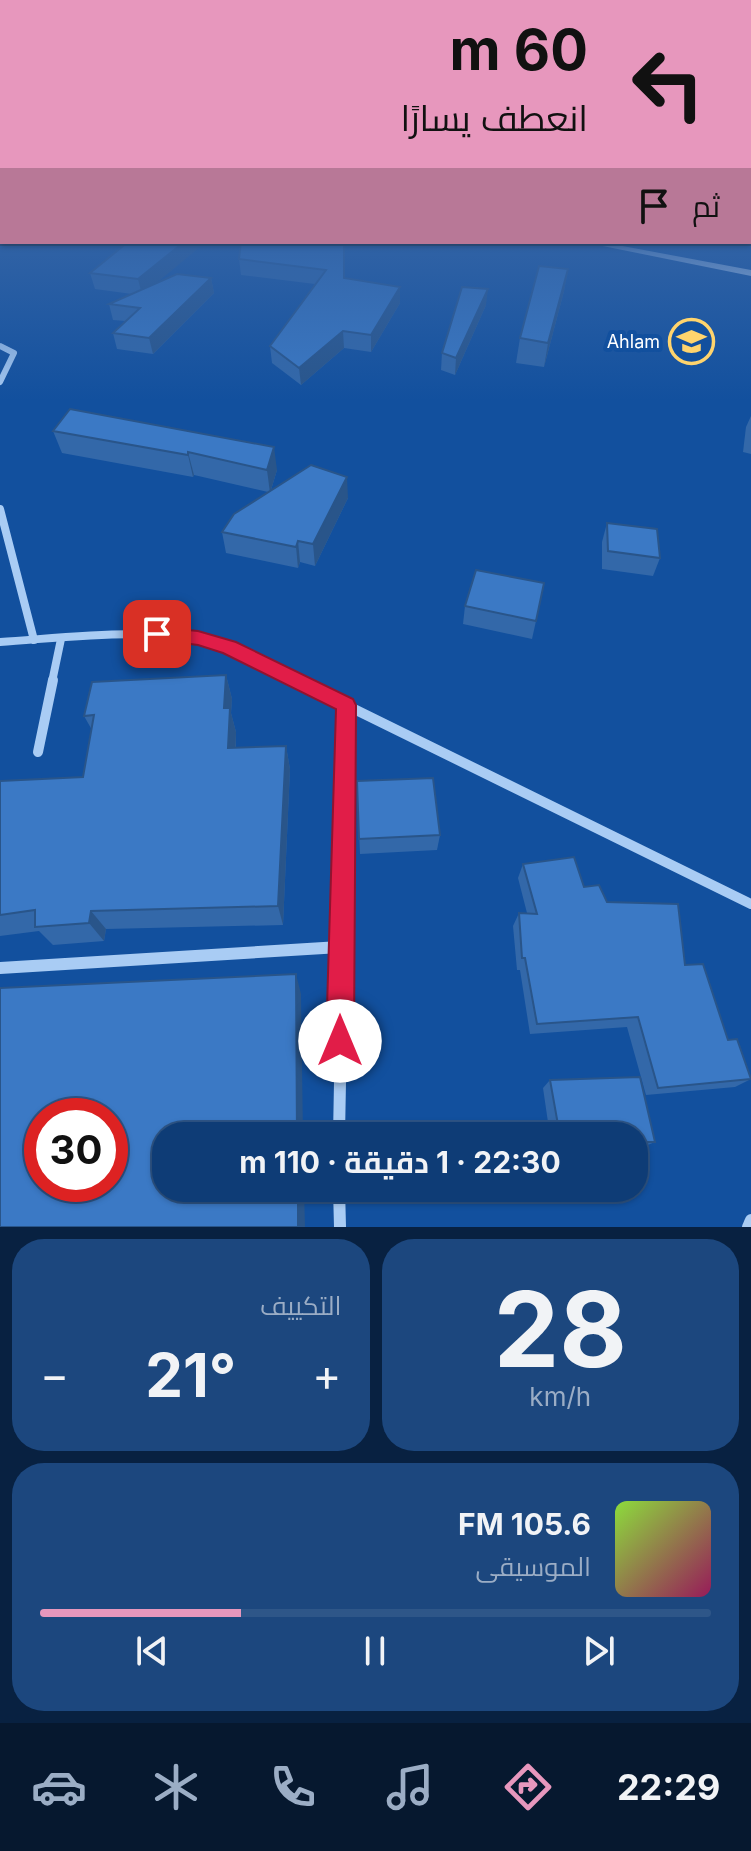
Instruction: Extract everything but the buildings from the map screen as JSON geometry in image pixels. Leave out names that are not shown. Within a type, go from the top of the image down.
[{"type":"street","points":[[0,346],[14,353],[0,382]]},
{"type":"street","points":[[0,509],[34,640]]},
{"type":"street","points":[[0,642],[157,634],[198,638],[230,648],[751,904]]},
{"type":"street","points":[[38,752],[61,639]]},
{"type":"street","points":[[339,1122],[346,705]]},
{"type":"street","points":[[0,968],[340,947]]},
{"type":"street","points":[[339,1202],[340,1227]]},
{"type":"street","points":[[748,1227],[751,1220]]},
{"type":"place","name":"Ahlam","points":[[691,342]]},
{"type":"route","points":[[157,634],[198,638],[230,648],[346,705],[340,1041]]}]
